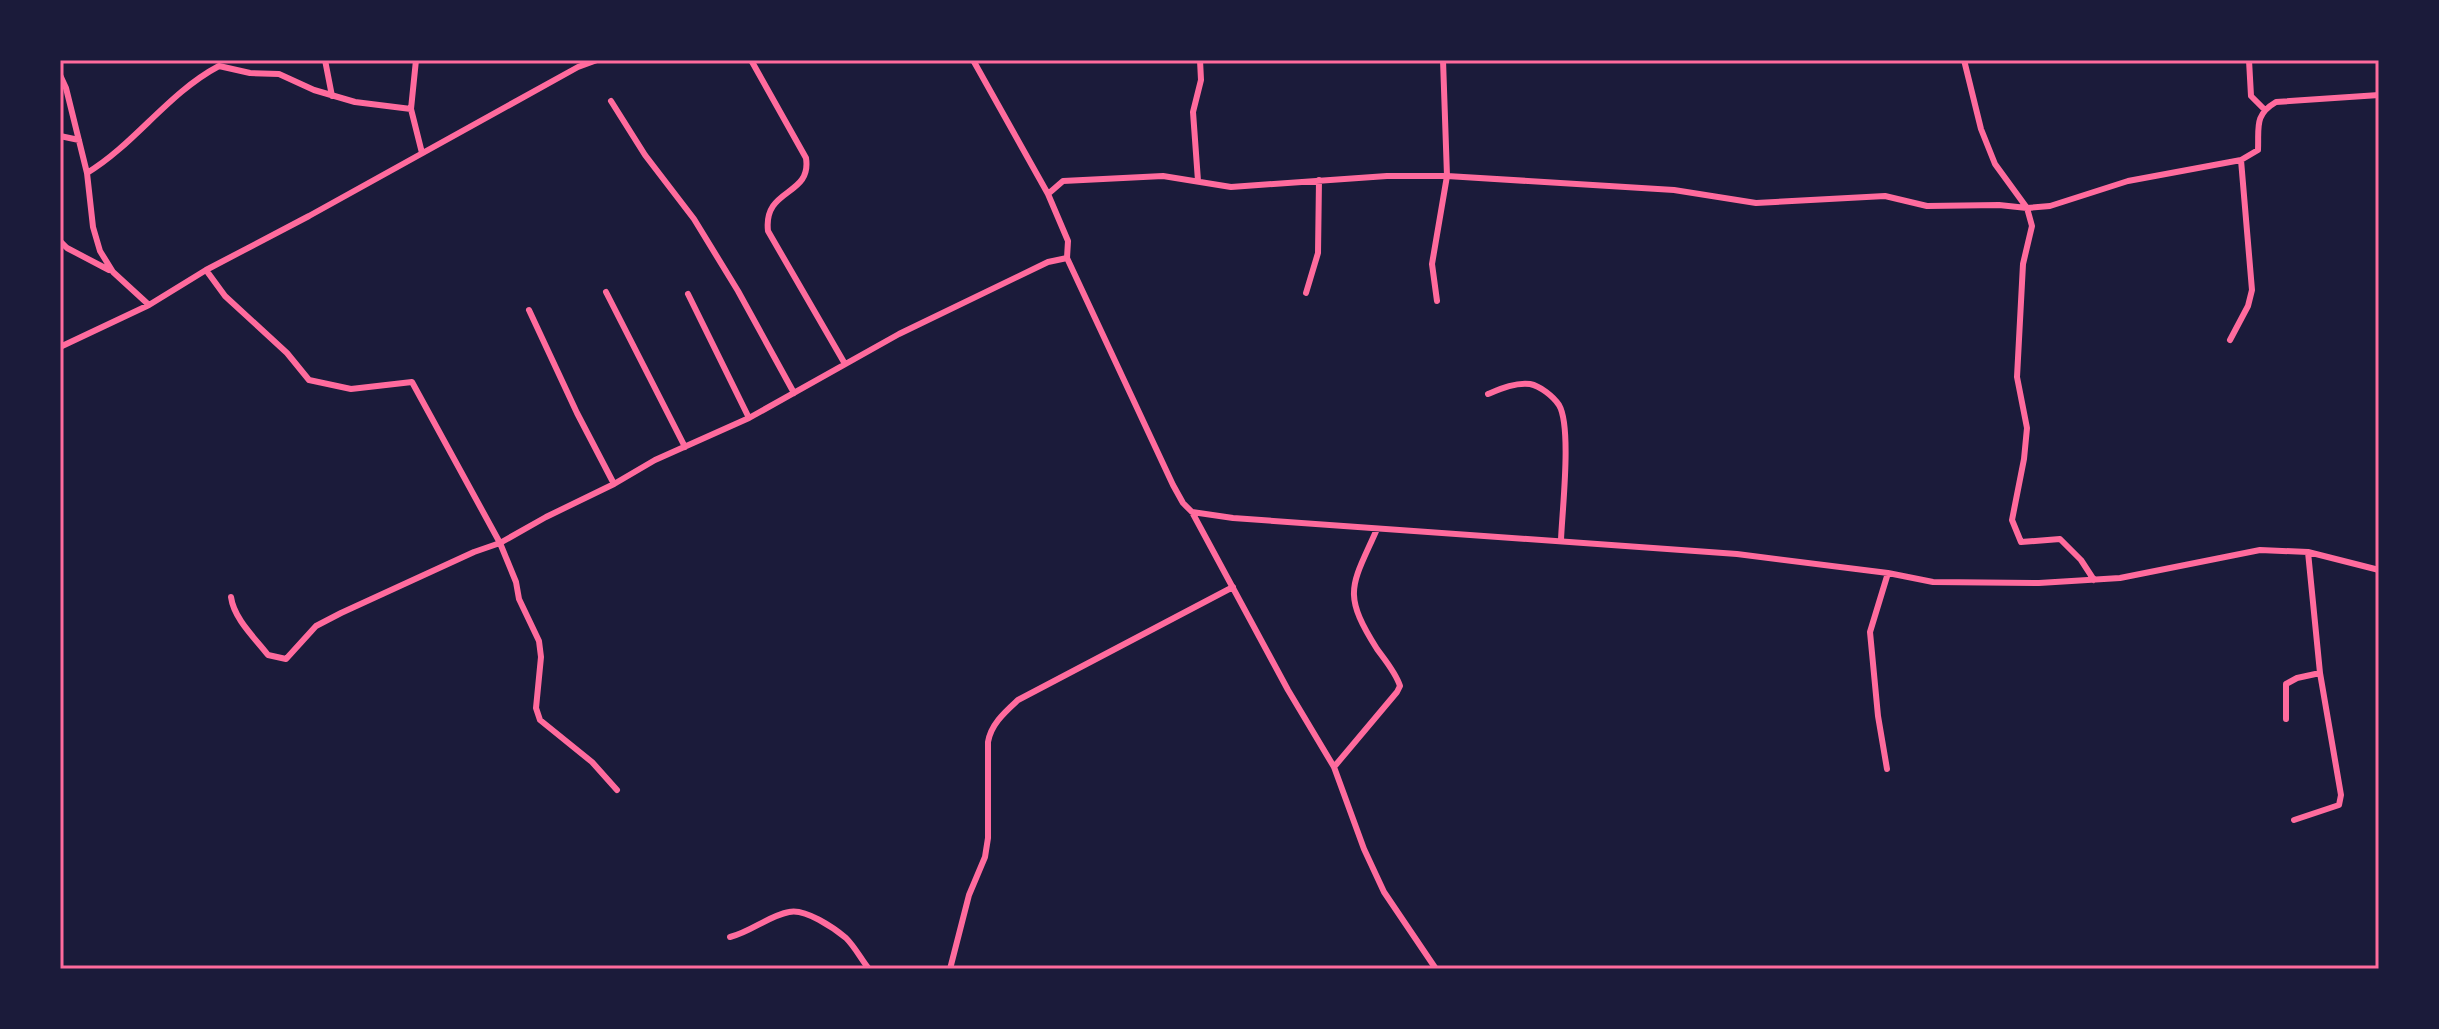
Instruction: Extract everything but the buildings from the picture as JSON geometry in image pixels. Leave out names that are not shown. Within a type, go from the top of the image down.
[{"type":"street","points":[[325,60],[332,96]]},
{"type":"street","points":[[416,60],[411,109],[422,153]]},
{"type":"street","points":[[60,347],[149,305],[206,270],[422,153],[578,63],[597,60]]},
{"type":"street","points":[[751,60],[806,158],[807,169],[800,183],[773,203],[766,217],[768,231],[845,364]]},
{"type":"street","points":[[973,60],[1048,194],[1068,241],[1067,258],[1173,485],[1192,512],[1334,767],[1371,867],[1384,892],[1436,969]]},
{"type":"street","points":[[1198,181],[1193,112],[1201,80],[1200,60]]},
{"type":"street","points":[[1437,301],[1432,264],[1447,176],[1443,60]]},
{"type":"street","points":[[1964,60],[1981,129],[1995,164],[2027,208],[2032,226],[2023,264],[2017,377],[2027,428],[2012,520],[2021,542],[2060,539],[2081,560],[2094,580]]},
{"type":"street","points":[[2249,60],[2251,96],[2264,109]]},
{"type":"street","points":[[87,173],[102,164],[153,116],[219,66],[250,73],[279,74],[355,102],[411,109]]},
{"type":"street","points":[[60,75],[87,173],[97,240],[105,262],[149,305]]},
{"type":"street","points":[[1048,194],[1063,181],[1163,176],[1231,187],[1319,180],[1447,176],[1674,190],[1756,203],[1885,196],[1927,206],[1999,205],[2027,208],[2050,206],[2128,181],[2241,160],[2258,150],[2259,117],[2264,109],[2276,102],[2379,95]]},
{"type":"street","points":[[611,101],[645,155],[694,219],[794,393]]},
{"type":"street","points":[[60,136],[79,140]]},
{"type":"street","points":[[2230,340],[2248,306],[2252,290],[2241,160]]},
{"type":"street","points":[[1306,293],[1318,253],[1319,180]]},
{"type":"street","points":[[60,241],[67,248],[113,272]]},
{"type":"street","points":[[231,597],[242,622],[268,655],[286,659],[316,626],[474,552],[500,543],[655,460],[749,418],[899,334],[1048,262],[1067,258]]},
{"type":"street","points":[[206,270],[225,296],[287,353],[309,380],[351,389],[412,382],[500,543],[516,582],[519,599],[539,641],[541,657],[536,708],[540,720],[592,762],[617,790]]},
{"type":"street","points":[[606,292],[685,447]]},
{"type":"street","points":[[688,294],[749,418]]},
{"type":"street","points":[[529,310],[614,484]]},
{"type":"street","points":[[1488,394],[1508,386],[1530,384],[1548,393],[1560,407],[1566,427],[1561,540]]},
{"type":"street","points":[[1192,512],[1233,518],[1737,554],[1888,573],[1933,582],[2039,583],[2120,578],[2260,550],[2308,552],[2379,570]]},
{"type":"street","points":[[1334,767],[1400,686],[1362,625],[1354,606],[1354,581],[1377,529]]},
{"type":"street","points":[[2294,820],[2339,805],[2341,795],[2320,673],[2308,552]]},
{"type":"street","points":[[1887,769],[1878,716],[1870,632],[1888,573]]},
{"type":"street","points":[[950,969],[969,895],[985,857],[990,818],[988,742],[989,733],[1000,717],[1018,700],[1233,587]]},
{"type":"street","points":[[2286,719],[2286,684],[2320,673]]},
{"type":"street","points":[[730,937],[784,913],[801,912],[844,937],[869,969]]}]
